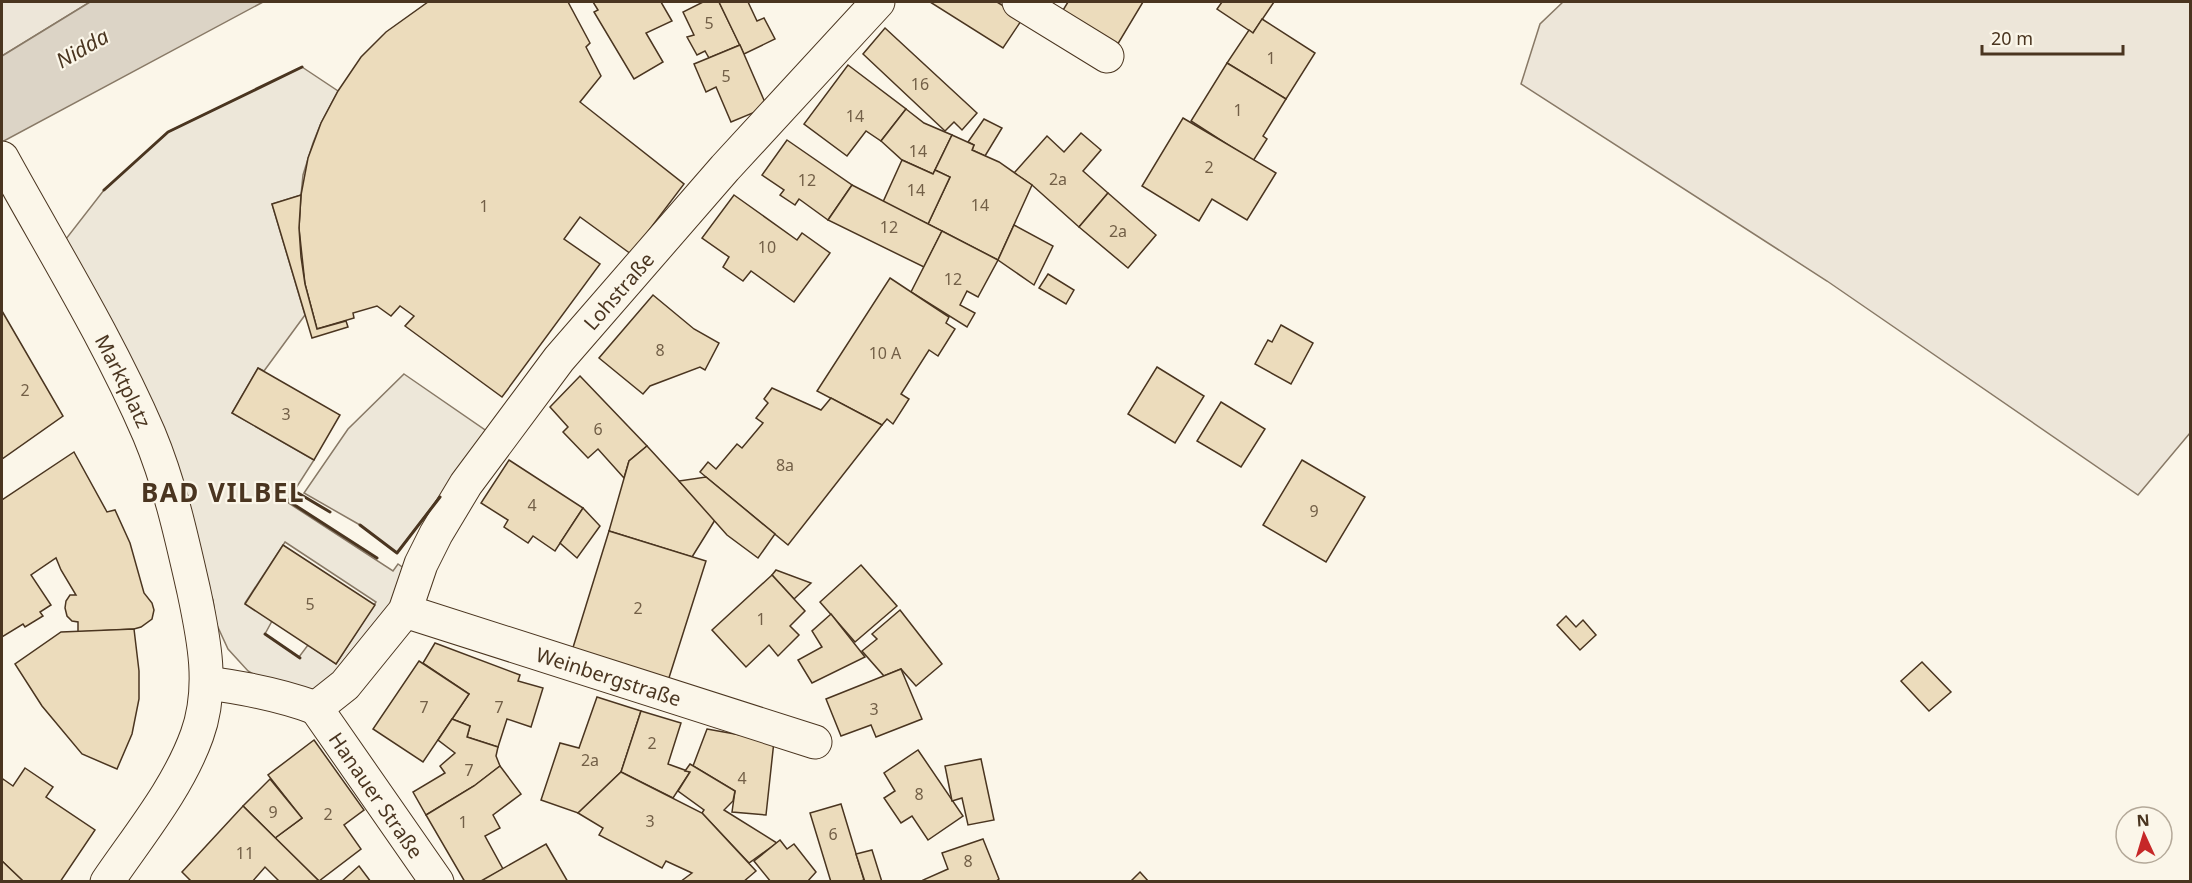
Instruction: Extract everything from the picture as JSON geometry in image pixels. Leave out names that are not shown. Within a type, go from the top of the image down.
[{"type":"street","name":"Lohstraße","points":[[405,611],[421,564],[466,484],[559,359],[725,168],[878,2]]},
{"type":"street","points":[[1019,2],[1107,56]]},
{"type":"street","name":"Marktplatz","points":[[2,158],[127,384],[150,436],[189,568],[204,649],[208,683],[198,734],[171,788],[107,882]]},
{"type":"street","points":[[208,683],[256,690],[316,708],[345,685],[405,611]]},
{"type":"street","name":"Weinbergstraße","points":[[405,611],[815,742]]},
{"type":"street","name":"Hanauer Straße","points":[[316,708],[438,882]]},
{"type":"shaded area","points":[[2,2],[90,2],[2,56]]},
{"type":"shaded area","points":[[1563,2],[2190,2],[2190,433],[2138,495],[1827,281],[1521,84],[1540,24]]},
{"type":"shaded area","points":[[302,67],[338,91],[313,143],[303,175],[301,195],[272,204],[305,315],[264,371],[258,368],[232,413],[314,460],[287,502],[393,571],[398,564],[412,574],[325,693],[276,687],[248,671],[228,649],[216,623],[213,600],[62,244],[104,190],[168,132]],"holes":[[[285,542],[376,602],[336,664],[308,645],[299,657],[265,634],[272,621],[245,603]]]},
{"type":"shaded area","points":[[404,374],[488,432],[397,553],[360,525],[304,493],[348,429]]},
{"type":"water","name":"Nidda","points":[[90,2],[263,2],[2,142],[2,56]]},
{"type":"building","points":[[428,2],[568,2],[590,43],[586,47],[601,76],[580,102],[684,184],[631,254],[580,217],[564,239],[600,264],[502,397],[405,326],[414,316],[400,306],[391,316],[377,306],[353,313],[354,318],[317,329],[305,284],[299,228],[301,195],[308,158],[321,123],[338,91],[361,57],[386,32]]},
{"type":"building","points":[[593,2],[661,2],[672,21],[646,33],[663,62],[634,79],[594,12],[598,10]]},
{"type":"building","points":[[703,2],[719,2],[740,45],[709,58],[705,51],[697,55],[687,37],[694,35],[683,12]]},
{"type":"building","points":[[719,2],[748,2],[757,21],[764,18],[775,39],[744,54]]},
{"type":"building","points":[[930,2],[997,2],[1023,18],[1003,48]]},
{"type":"building","points":[[1068,2],[1143,2],[1116,47],[1060,15]]},
{"type":"building","points":[[1222,2],[1274,2],[1253,33],[1217,9]]},
{"type":"building","points":[[1262,19],[1315,53],[1286,99],[1227,63],[1249,30],[1253,33]]},
{"type":"building","points":[[885,28],[977,113],[962,130],[954,122],[945,131],[863,54]]},
{"type":"building","points":[[740,45],[767,107],[731,122],[716,87],[706,92],[694,64]]},
{"type":"building","points":[[1227,63],[1286,99],[1263,136],[1267,139],[1253,161],[1191,121]]},
{"type":"building","points":[[848,65],[906,109],[881,141],[866,131],[847,156],[804,124]]},
{"type":"building","points":[[906,109],[924,123],[952,135],[933,174],[902,160],[881,141]]},
{"type":"building","points":[[1183,118],[1276,173],[1247,220],[1212,199],[1199,221],[1142,186]]},
{"type":"building","points":[[984,119],[1002,128],[985,156],[972,150],[974,145],[968,142]]},
{"type":"building","points":[[1081,133],[1101,150],[1083,171],[1108,193],[1079,227],[1032,185],[1014,173],[1047,136],[1064,152]]},
{"type":"building","points":[[952,135],[974,145],[972,150],[999,162],[1032,185],[998,260],[928,224],[950,177],[935,170]]},
{"type":"building","points":[[787,140],[852,185],[828,220],[799,199],[795,205],[780,195],[784,190],[762,175]]},
{"type":"building","points":[[902,160],[933,174],[935,170],[950,177],[928,224],[883,202]]},
{"type":"building","points":[[852,185],[942,231],[924,267],[828,220]]},
{"type":"building","points":[[1108,193],[1156,235],[1128,268],[1079,227]]},
{"type":"building","points":[[301,195],[299,228],[301,257],[305,284],[317,329],[346,321],[348,327],[312,338],[272,204]]},
{"type":"building","points":[[734,195],[797,240],[802,233],[830,253],[794,302],[751,271],[743,281],[723,267],[729,257],[702,238]]},
{"type":"building","points":[[1014,225],[1053,246],[1034,285],[998,260]]},
{"type":"building","points":[[942,231],[998,260],[978,297],[967,291],[960,305],[975,313],[967,327],[911,292]]},
{"type":"building","points":[[1048,274],[1074,290],[1066,304],[1039,288]]},
{"type":"building","points":[[890,278],[949,317],[946,323],[955,329],[938,356],[929,350],[901,394],[909,399],[893,424],[887,419],[882,425],[817,391]]},
{"type":"building","points":[[653,295],[694,329],[719,343],[705,370],[700,367],[650,386],[643,394],[599,358]]},
{"type":"building","points":[[2,311],[63,416],[2,459]]},
{"type":"building","points":[[1281,325],[1313,343],[1291,384],[1255,364],[1268,340],[1272,342]]},
{"type":"building","points":[[1157,367],[1204,396],[1175,443],[1128,414]]},
{"type":"building","points":[[258,368],[340,415],[314,460],[232,413]]},
{"type":"building","points":[[580,376],[647,446],[629,461],[624,478],[598,449],[588,458],[563,432],[568,427],[550,407]]},
{"type":"building","points":[[772,388],[821,410],[831,398],[882,425],[788,545],[700,472],[708,462],[716,469],[737,444],[742,448],[763,423],[756,418],[768,403],[764,399]]},
{"type":"building","points":[[1221,402],[1265,429],[1241,467],[1197,441]]},
{"type":"building","points":[[647,446],[715,520],[692,557],[609,531],[629,461]]},
{"type":"building","points":[[74,452],[107,512],[115,510],[130,543],[144,593],[152,603],[154,610],[152,619],[134,629],[78,632],[78,622],[72,621],[67,616],[65,608],[70,595],[76,595],[56,558],[31,575],[51,605],[40,612],[43,616],[25,627],[23,624],[2,637],[2,500]]},
{"type":"building","points":[[509,460],[583,508],[555,551],[533,536],[528,543],[504,527],[508,520],[481,503]]},
{"type":"building","points":[[1302,460],[1365,497],[1326,562],[1263,525]]},
{"type":"building","points":[[706,477],[775,534],[758,558],[727,535],[679,481]]},
{"type":"building","points":[[583,508],[600,526],[577,558],[560,543]]},
{"type":"building","points":[[609,531],[706,561],[667,684],[571,654]]},
{"type":"building","points":[[283,545],[375,605],[336,664],[245,604]]},
{"type":"building","points":[[861,565],[897,606],[855,642],[820,602]]},
{"type":"building","points":[[776,570],[811,583],[794,599],[772,575]]},
{"type":"building","points":[[772,575],[805,611],[790,626],[799,635],[778,656],[769,645],[746,667],[712,630]]},
{"type":"building","points":[[900,610],[942,664],[916,686],[901,669],[884,676],[862,651],[877,639],[872,634]]},
{"type":"building","points":[[831,614],[865,657],[812,683],[798,660],[822,647],[812,631]]},
{"type":"building","points":[[1566,616],[1576,627],[1583,620],[1596,635],[1580,650],[1557,625]]},
{"type":"building","points":[[134,629],[139,671],[139,699],[132,734],[117,769],[82,754],[42,706],[15,664],[61,632]]},
{"type":"building","points":[[435,643],[520,675],[518,681],[543,688],[531,727],[507,719],[498,747],[467,737],[470,726],[452,719],[469,694],[423,663]]},
{"type":"building","points":[[419,661],[469,694],[423,762],[373,729]]},
{"type":"building","points":[[1922,662],[1951,692],[1929,711],[1901,681]]},
{"type":"building","points":[[901,669],[922,719],[876,737],[871,725],[841,736],[826,699]]},
{"type":"building","points":[[597,697],[641,711],[621,772],[578,813],[541,800],[560,743],[579,748]]},
{"type":"building","points":[[641,711],[681,723],[668,764],[690,772],[673,798],[621,772]]},
{"type":"building","points":[[452,719],[470,726],[467,737],[498,747],[496,756],[500,766],[474,786],[426,815],[413,792],[445,773],[440,766],[455,753],[438,740]]},
{"type":"building","points":[[707,729],[774,741],[766,815],[732,812],[735,791],[693,766]]},
{"type":"building","points":[[314,740],[364,810],[344,825],[361,849],[319,881],[275,838],[302,818],[268,775]]},
{"type":"building","points":[[918,750],[963,816],[928,840],[912,816],[901,823],[884,798],[895,791],[884,773]]},
{"type":"building","points":[[981,759],[994,820],[968,825],[962,798],[952,801],[945,766]]},
{"type":"building","points":[[690,764],[735,791],[733,801],[724,810],[777,843],[749,863],[702,813],[704,810],[678,791],[690,772],[685,771]]},
{"type":"building","points":[[500,766],[521,794],[493,815],[500,828],[485,836],[503,869],[481,882],[465,882],[426,815],[474,786]]},
{"type":"building","points":[[25,768],[53,787],[46,797],[95,830],[60,882],[24,882],[2,861],[2,781],[3,779],[13,786]]},
{"type":"building","points":[[621,772],[702,813],[756,871],[743,882],[680,882],[692,873],[666,861],[662,868],[599,835],[603,828],[578,813]]},
{"type":"building","points":[[270,779],[302,818],[275,838],[243,806]]},
{"type":"building","points":[[841,804],[864,880],[857,882],[831,882],[810,813]]},
{"type":"building","points":[[243,806],[318,882],[280,882],[265,867],[252,882],[192,882],[182,872]]},
{"type":"building","points":[[983,839],[999,879],[995,882],[924,882],[923,880],[948,869],[942,853]]},
{"type":"building","points":[[780,840],[787,849],[794,844],[816,872],[807,882],[771,882],[754,861]]},
{"type":"building","points":[[546,844],[568,882],[481,882],[481,881]]},
{"type":"building","points":[[872,850],[882,882],[865,882],[856,854]]},
{"type":"building","points":[[2,861],[24,882],[2,882]]},
{"type":"building","points":[[359,866],[371,882],[341,882]]},
{"type":"building","points":[[1140,872],[1149,882],[1130,882]]},
{"type":"wall","points":[[104,190],[168,132],[302,67]]},
{"type":"wall","points":[[298,493],[330,512]]},
{"type":"wall","points":[[360,525],[397,553],[440,497]]},
{"type":"wall","points":[[290,502],[377,558]]},
{"type":"wall","points":[[265,634],[300,658]]},
{"type":"district","name":"BAD VILBEL","points":[[223,492]]}]
